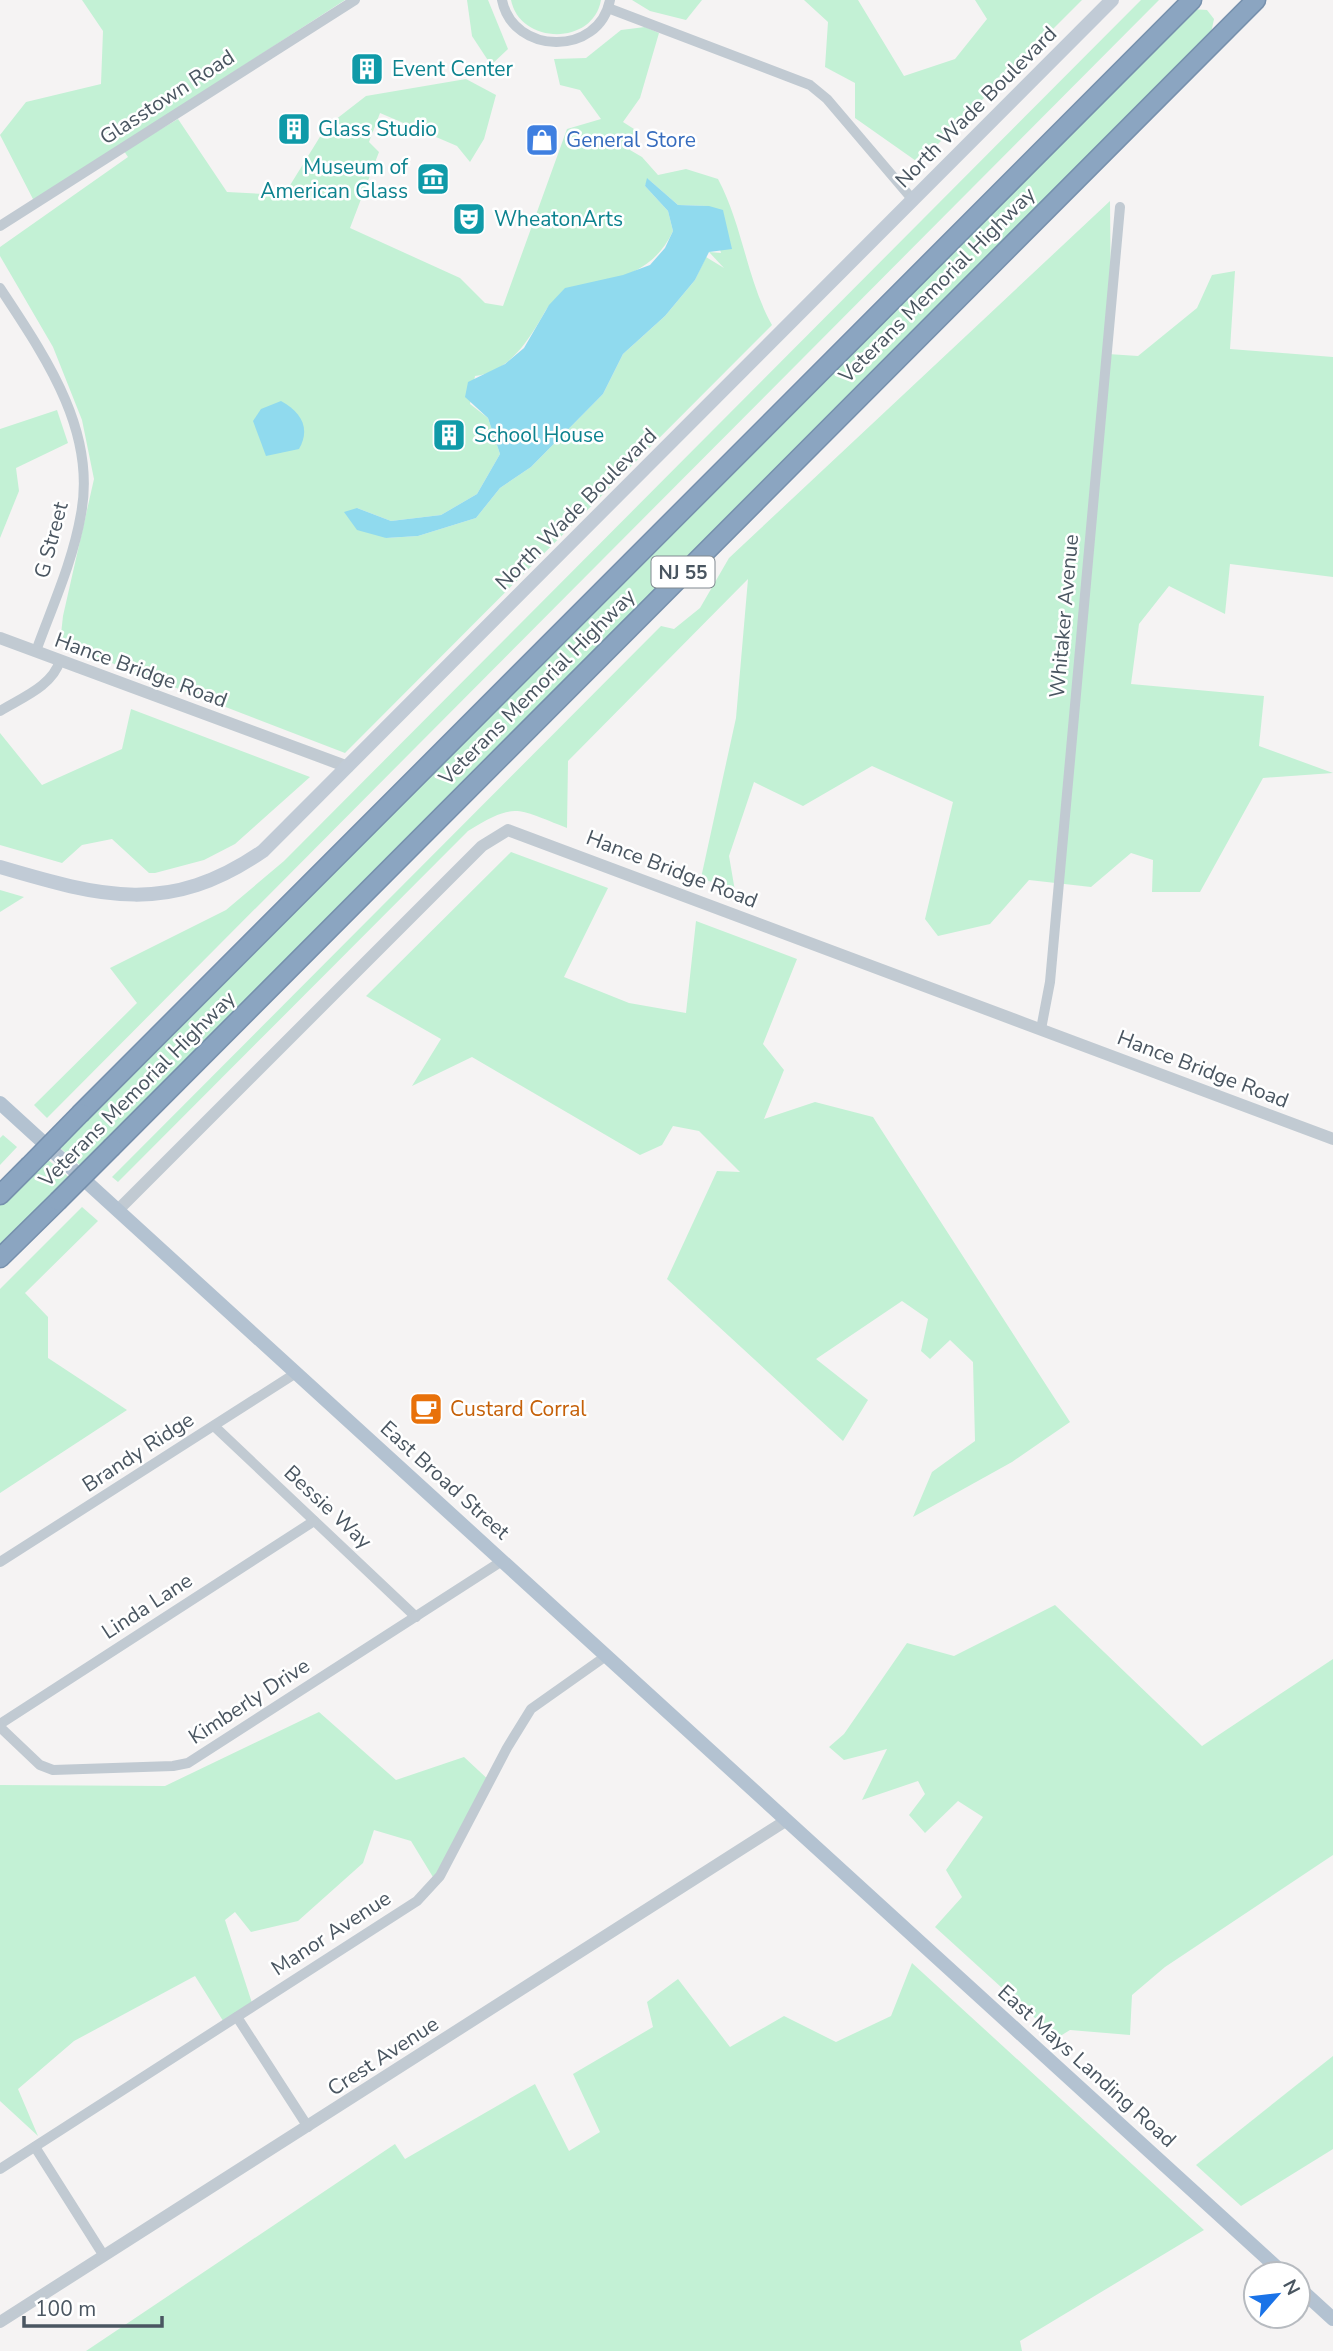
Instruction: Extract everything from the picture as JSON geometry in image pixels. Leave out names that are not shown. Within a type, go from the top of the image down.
[{"type":"highway","name":"Veterans Memorial Highway","points":[[0,1195],[1192,0]]},
{"type":"highway","name":"Veterans Memorial Highway","points":[[0,1258],[1256,0]]},
{"type":"main road","name":"North Wade Boulevard","points":[[0,867],[96,893],[144,895],[188,887],[224,874],[263,851],[1112,0]]},
{"type":"main road","name":"East Broad Street","points":[[0,1104],[861,1888]]},
{"type":"main road","name":"East Mays Landing Road","points":[[861,1888],[1269,2260]]},
{"type":"main road","points":[[1312,2300],[1333,2319]]},
{"type":"street","name":"Glasstown Road","points":[[0,226],[355,0]]},
{"type":"street","points":[[502,0],[504,9],[516,27],[537,41],[559,44],[581,38],[600,23],[609,4],[810,85],[827,99],[913,200]]},
{"type":"street","name":"Whitaker Avenue","points":[[1041,1028],[1050,982],[1120,207]]},
{"type":"street","name":"G Street","points":[[0,288],[42,353],[68,405],[75,424],[83,470],[78,527],[36,651]]},
{"type":"street","name":"Hance Bridge Road","points":[[0,638],[348,767]]},
{"type":"street","points":[[0,711],[45,683],[54,675],[60,660]]},
{"type":"street","name":"Hance Bridge Road","points":[[118,1210],[482,846],[508,830],[1333,1139]]},
{"type":"street","name":"Brandy Ridge","points":[[0,1562],[296,1373]]},
{"type":"street","name":"Bessie Way","points":[[214,1426],[416,1617]]},
{"type":"street","name":"Linda Lane","points":[[0,1726],[314,1521]]},
{"type":"street","name":"Kimberly Drive","points":[[0,1726],[40,1765],[53,1770],[173,1766],[188,1763],[502,1561]]},
{"type":"street","name":"Manor Avenue","points":[[0,2169],[427,1893],[440,1876],[507,1748],[531,1709],[607,1656]]},
{"type":"street","name":"Crest Avenue","points":[[0,2322],[787,1820]]},
{"type":"street","points":[[237,2017],[307,2127]]},
{"type":"street","points":[[35,2147],[104,2256]]},
{"type":"green space","points":[[82,0],[345,0],[34,201],[0,135],[26,102],[101,84],[103,31]]},
{"type":"green space","points":[[467,0],[488,0],[508,49],[491,65],[472,36]]},
{"type":"green space","points":[[511,0],[601,0],[595,15],[585,26],[556,34],[541,32],[528,25],[517,15]]},
{"type":"green space","points":[[632,0],[702,0],[686,20],[650,11]]},
{"type":"green space","points":[[804,0],[858,0],[904,76],[955,59],[987,19],[975,0],[1082,0],[919,163],[855,118],[855,83],[825,67],[828,22]]},
{"type":"green space","points":[[1141,0],[1159,0],[47,1118],[34,1105],[137,1003],[110,968],[226,910],[284,861]]},
{"type":"green space","points":[[1191,9],[1207,10],[1214,19],[1211,33],[82,1167],[59,1147]]},
{"type":"green space","points":[[645,27],[659,33],[640,98],[623,122],[634,129],[630,150],[642,157],[658,175],[686,169],[718,179],[772,325],[345,753],[60,643],[63,616],[94,479],[82,420],[53,347],[0,256],[0,247],[128,157],[124,151],[178,119],[227,192],[284,195],[326,127],[366,96],[466,79],[496,95],[484,139],[470,162],[457,146],[380,113],[369,142],[379,152],[350,228],[460,278],[485,303],[503,306],[567,129],[601,119],[580,90],[560,85],[554,59],[586,58],[621,30]],"holes":[[[648,179],[678,205],[708,206],[721,253],[709,252],[724,268],[706,257],[695,280],[665,316],[623,354],[603,394],[531,467],[500,488],[476,518],[418,536],[386,538],[357,508],[391,521],[441,515],[477,494],[500,454],[488,418],[470,404],[475,376],[486,374],[513,357],[551,304],[585,288],[635,271],[662,249],[673,231],[668,211],[645,186]]]},
{"type":"green space","points":[[1110,201],[1111,312],[1108,354],[1138,356],[1197,308],[1212,275],[1235,271],[1230,349],[1333,357],[1333,577],[1230,564],[1225,614],[1169,586],[1139,624],[1131,684],[1264,696],[1259,746],[1333,773],[1263,778],[1200,892],[1152,892],[1153,860],[1131,853],[1091,887],[1029,880],[990,924],[938,936],[925,919],[953,802],[872,766],[803,806],[754,782],[729,856],[735,891],[701,878],[736,718],[748,579],[568,761],[567,828],[517,811],[497,815],[468,831],[118,1182],[112,1177],[661,626],[674,629],[700,608],[729,558]]},
{"type":"green space","points":[[57,410],[68,443],[16,468],[19,491],[0,538],[0,429]]},
{"type":"green space","points":[[131,709],[310,777],[235,844],[204,860],[155,873],[149,873],[112,839],[82,845],[62,863],[0,845],[0,733],[42,785],[122,749]]},
{"type":"green space","points":[[511,852],[608,888],[564,977],[629,1003],[686,1013],[696,921],[797,959],[763,1044],[784,1070],[764,1119],[815,1102],[873,1117],[1070,1422],[1012,1462],[913,1517],[932,1472],[975,1441],[973,1362],[950,1340],[930,1359],[921,1351],[928,1319],[902,1301],[816,1359],[868,1400],[843,1441],[667,1279],[717,1171],[740,1172],[699,1131],[673,1126],[662,1145],[640,1155],[472,1057],[412,1086],[441,1039],[366,996]]},
{"type":"green space","points":[[0,890],[24,897],[0,912]]},
{"type":"green space","points":[[3,1135],[17,1147],[0,1165],[0,1138]]},
{"type":"green space","points":[[47,1159],[70,1178],[0,1252],[0,1202]]},
{"type":"green space","points":[[82,1207],[98,1221],[25,1293],[48,1317],[48,1358],[127,1410],[0,1493],[0,1289]]},
{"type":"green space","points":[[1055,1605],[1202,1746],[1333,1659],[1333,1855],[1165,1967],[1132,1995],[1130,2035],[1070,2030],[1057,2038],[935,1927],[962,1897],[946,1870],[983,1817],[958,1801],[925,1833],[909,1815],[925,1794],[918,1781],[862,1800],[887,1749],[844,1760],[829,1747],[844,1734],[907,1643],[954,1656]]},
{"type":"green space","points":[[319,1712],[396,1780],[464,1757],[493,1784],[436,1882],[411,1841],[374,1830],[363,1863],[298,1921],[251,1932],[235,1912],[225,1920],[253,2006],[225,2024],[195,1976],[74,2041],[18,2089],[38,2136],[0,2101],[0,1785],[165,1786]]},
{"type":"green space","points":[[912,1963],[1204,2230],[1020,2341],[1022,2351],[86,2351],[395,2144],[405,2159],[535,2084],[569,2151],[600,2132],[573,2074],[653,2027],[647,2002],[678,1979],[730,2047],[784,2016],[836,2042],[891,2016]]},
{"type":"green space","points":[[1333,2056],[1333,2149],[1241,2206],[1196,2165]]},
{"type":"water","points":[[647,178],[678,205],[709,206],[723,210],[732,249],[709,252],[695,280],[665,316],[623,354],[603,394],[531,467],[500,488],[476,518],[418,536],[386,538],[357,530],[344,512],[357,508],[391,521],[441,515],[477,494],[500,454],[488,418],[465,397],[468,382],[505,364],[524,348],[549,305],[565,288],[623,275],[650,265],[665,248],[673,231],[668,211],[645,186]]},
{"type":"water","points":[[281,401],[299,415],[304,434],[299,449],[266,456],[253,421],[261,409]]},
{"type":"place","name":"Event Center","points":[[367,69]]},
{"type":"place","name":"Glass Studio","points":[[294,129]]},
{"type":"place","name":"General Store","points":[[542,140]]},
{"type":"place","name":"Museum of American Glass","points":[[433,179]]},
{"type":"place","name":"WheatonArts","points":[[469,219]]},
{"type":"place","name":"School House","points":[[449,435]]},
{"type":"place","name":"Custard Corral","points":[[426,1409]]}]
